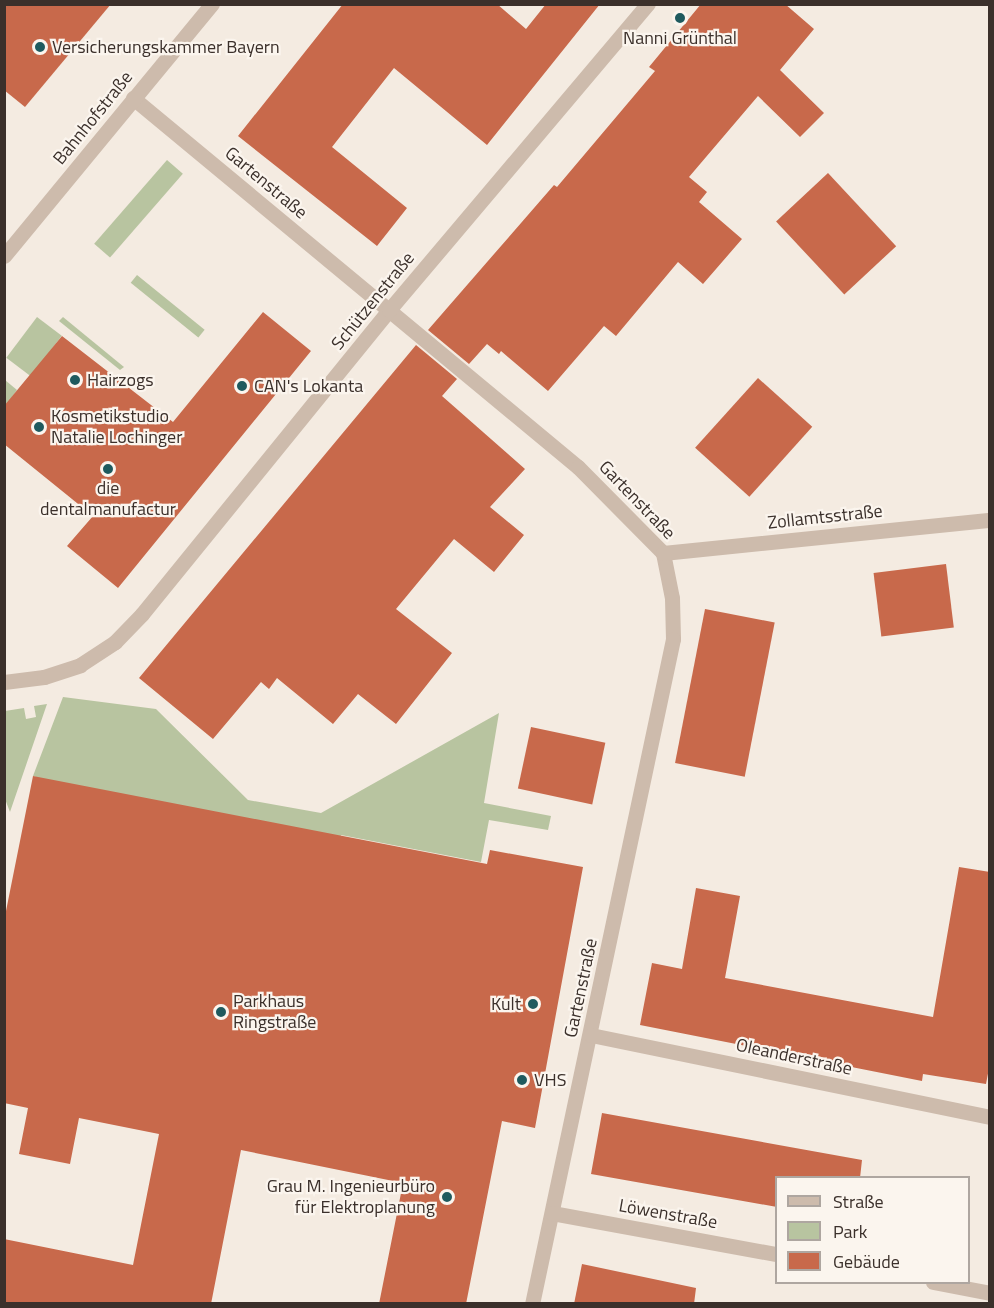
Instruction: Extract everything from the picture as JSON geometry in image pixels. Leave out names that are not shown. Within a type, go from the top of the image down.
[{"type":"street","name":"Bahnhofstraße","points":[[4,256],[212,4]]},
{"type":"street","name":"Schützenstraße","points":[[4,682],[66,671],[99,654],[115,642],[142,614],[389,310],[648,4]]},
{"type":"street","name":"Gartenstraße","points":[[133,98],[578,467],[663,553],[672,598],[673,639],[591,1035],[532,1304]]},
{"type":"street","name":"Zollamtsstraße","points":[[663,553],[990,520]]},
{"type":"street","name":"Oleanderstraße","points":[[591,1035],[990,1117]]},
{"type":"street","name":"Löwenstraße","points":[[552,1213],[775,1254]]},
{"type":"street","points":[[943,1284],[990,1293]]},
{"type":"green space","points":[[167,160],[183,174],[110,258],[94,244]]},
{"type":"green space","points":[[137,275],[205,330],[198,338],[131,283]]},
{"type":"green space","points":[[37,317],[62,336],[31,376],[6,358]]},
{"type":"green space","points":[[63,317],[124,367],[120,370],[59,321]]},
{"type":"green space","points":[[5,380],[17,390],[5,407]]},
{"type":"green space","points":[[63,697],[156,709],[248,800],[321,813],[499,713],[484,803],[551,816],[548,830],[489,820],[481,862],[341,835],[334,875],[33,776]]},
{"type":"green space","points":[[47,704],[10,812],[5,799],[5,711],[24,708],[26,719],[36,717],[34,706]]},
{"type":"building","name":"Versicherungskammer Bayern","points":[[4,4],[111,4],[25,107],[4,90]]},
{"type":"building","points":[[343,4],[497,4],[526,29],[546,4],[600,4],[487,145],[394,68],[332,147],[407,208],[377,246],[238,136]]},
{"type":"building","points":[[701,4],[785,4],[814,29],[780,70],[824,113],[800,137],[758,96],[689,177],[707,192],[699,202],[742,239],[703,284],[678,262],[616,336],[604,326],[548,391],[501,351],[499,354],[487,344],[469,364],[428,330],[554,185],[557,187],[655,71],[649,67]]},
{"type":"building","points":[[828,173],[896,246],[844,295],[776,221]]},
{"type":"building","points":[[263,312],[311,351],[118,588],[67,546],[93,516],[4,444],[4,406],[62,336],[173,422]]},
{"type":"building","points":[[416,345],[457,379],[442,396],[525,469],[490,507],[524,535],[494,572],[454,539],[396,609],[452,653],[396,724],[358,694],[333,724],[277,678],[269,689],[261,682],[213,739],[139,678]]},
{"type":"building","points":[[758,378],[812,427],[749,497],[695,448]]},
{"type":"building","points":[[946,564],[954,628],[881,636],[874,573]]},
{"type":"building","points":[[705,609],[775,623],[745,777],[675,763]]},
{"type":"building","points":[[531,727],[605,743],[592,804],[518,789]]},
{"type":"building","name":"Parkhaus Ringstraße","points":[[33,776],[487,864],[490,850],[583,867],[535,1128],[502,1121],[466,1304],[379,1304],[403,1183],[241,1150],[211,1304],[4,1304],[4,1239],[133,1265],[159,1134],[79,1118],[70,1164],[19,1154],[28,1108],[4,1103],[4,921]]},
{"type":"building","points":[[959,867],[990,872],[990,1063],[986,1084],[923,1074],[922,1081],[640,1025],[652,963],[682,969],[696,888],[740,896],[725,978],[933,1017]]},
{"type":"building","points":[[602,1113],[862,1160],[860,1176],[775,1176],[775,1207],[591,1174]]},
{"type":"building","points":[[582,1264],[696,1288],[694,1304],[574,1304]]},
{"type":"place","name":"Nanni Grünthal","points":[[680,18]]},
{"type":"place","name":"Versicherungskammer Bayern","points":[[40,47]]},
{"type":"place","name":"Hairzogs","points":[[75,380]]},
{"type":"place","name":"CAN's Lokanta","points":[[242,386]]},
{"type":"place","name":"Kosmetikstudio Natalie Lochinger","points":[[39,427]]},
{"type":"place","name":"die dentalmanufactur","points":[[108,469]]},
{"type":"place","name":"Kult","points":[[533,1004]]},
{"type":"place","name":"Parkhaus Ringstraße","points":[[221,1012]]},
{"type":"place","name":"VHS","points":[[522,1080]]},
{"type":"place","name":"Grau M. Ingenieurbüro für Elektroplanung","points":[[447,1197]]}]
